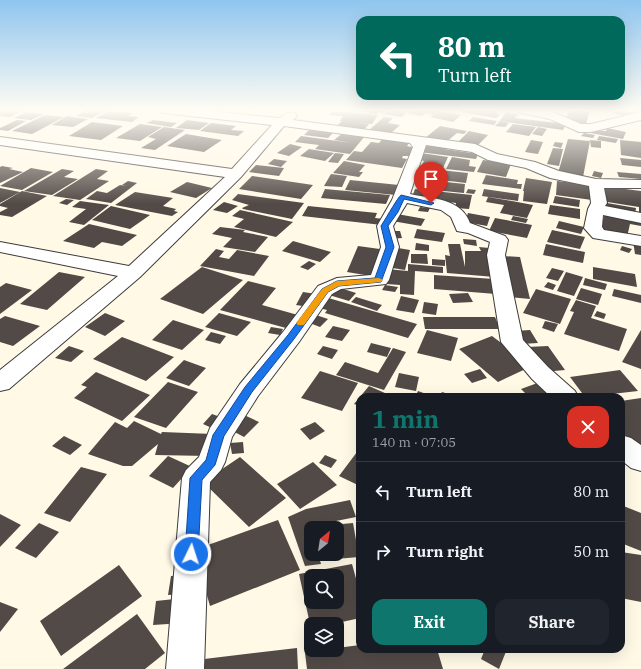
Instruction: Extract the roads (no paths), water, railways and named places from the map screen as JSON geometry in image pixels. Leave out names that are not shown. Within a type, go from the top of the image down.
[{"type":"street","points":[[0,383],[133,273],[236,174],[264,141]]},
{"type":"street","points":[[185,669],[196,478],[211,462],[218,435],[249,390],[291,337],[325,290],[337,284],[378,280],[390,247],[385,226],[401,197],[409,175],[409,169],[420,146],[414,141]]},
{"type":"street","points":[[416,141],[475,148],[493,157],[530,165],[555,175],[596,183],[641,184]]},
{"type":"street","points":[[0,142],[236,174]]},
{"type":"street","points":[[596,183],[599,203],[596,209],[593,228],[599,234],[641,241]]},
{"type":"street","points":[[401,197],[446,206],[459,215],[463,227],[473,229],[499,240],[496,255],[512,342],[540,373],[562,393]]},
{"type":"street","points":[[596,209],[641,218]]},
{"type":"street","points":[[0,246],[133,273]]},
{"type":"street","points":[[625,448],[641,460]]}]
